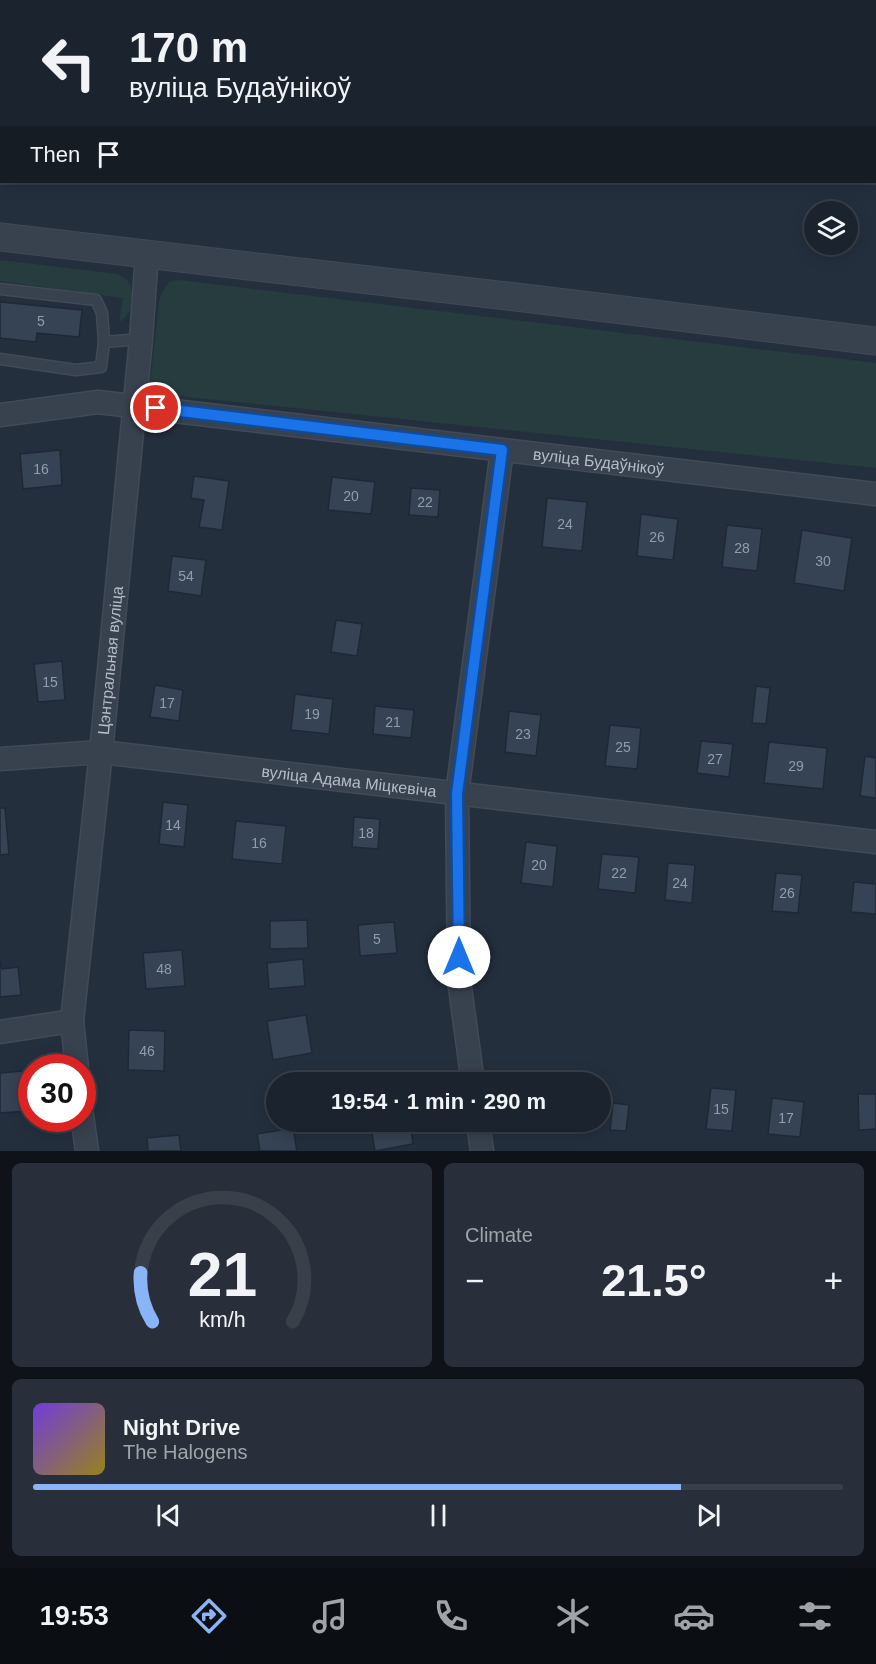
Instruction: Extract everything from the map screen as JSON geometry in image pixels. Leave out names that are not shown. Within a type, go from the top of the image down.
[{"type":"street","points":[[0,237],[876,341]]},
{"type":"street","name":"Цэнтральная вуліца","points":[[76,1054],[72,1021],[101,753],[141,339],[147,253]]},
{"type":"street","name":"вуліца Будаўнікоў","points":[[0,415],[98,402],[133,405],[876,494]]},
{"type":"street","points":[[472,1072],[459,980],[457,794],[502,450]]},
{"type":"street","name":"вуліца Адама Міцкевіча","points":[[0,759],[101,753],[876,842]]},
{"type":"street","points":[[0,1032],[72,1021]]},
{"type":"street","points":[[84,1132],[87,1151]]},
{"type":"street","points":[[479,1132],[482,1151]]},
{"type":"lane","points":[[0,289],[96,300],[102,313],[104,342],[101,367],[76,370],[0,359]]},
{"type":"lane","points":[[104,342],[141,339]]},
{"type":"green space","points":[[0,260],[117,274],[126,279],[132,290],[130,309],[124,319],[119,322],[123,298],[0,281]]},
{"type":"green space","points":[[179,280],[876,363],[876,468],[149,393],[161,294],[169,282]]},
{"type":"building","points":[[0,302],[82,310],[79,337],[37,333],[36,342],[0,338]]},
{"type":"building","points":[[60,450],[62,485],[23,489],[20,454]]},
{"type":"building","points":[[194,476],[229,481],[222,530],[199,527],[204,500],[191,498]]},
{"type":"building","points":[[332,477],[375,482],[371,514],[328,510]]},
{"type":"building","points":[[411,488],[440,490],[438,517],[409,515]]},
{"type":"building","points":[[547,498],[587,502],[582,551],[542,547]]},
{"type":"building","points":[[641,514],[678,519],[673,560],[637,556]]},
{"type":"building","points":[[727,525],[762,529],[757,571],[722,567]]},
{"type":"building","points":[[802,530],[852,538],[844,591],[794,583]]},
{"type":"building","points":[[172,556],[206,560],[201,596],[168,591]]},
{"type":"building","points":[[336,620],[362,624],[357,656],[331,652]]},
{"type":"building","points":[[62,661],[65,700],[38,702],[34,664]]},
{"type":"building","points":[[155,685],[183,690],[179,721],[150,717]]},
{"type":"building","points":[[756,686],[770,688],[766,724],[752,723]]},
{"type":"building","points":[[295,694],[333,699],[329,734],[291,730]]},
{"type":"building","points":[[375,706],[414,710],[411,738],[373,734]]},
{"type":"building","points":[[509,711],[541,715],[536,756],[505,752]]},
{"type":"building","points":[[610,725],[641,728],[637,769],[605,766]]},
{"type":"building","points":[[701,741],[733,744],[729,777],[697,773]]},
{"type":"building","points":[[769,742],[827,748],[823,789],[764,783]]},
{"type":"building","points":[[865,756],[876,758],[876,798],[860,796]]},
{"type":"building","points":[[163,802],[188,805],[184,847],[159,844]]},
{"type":"building","points":[[0,808],[5,808],[9,854],[0,855]]},
{"type":"building","points":[[354,817],[380,819],[378,849],[352,847]]},
{"type":"building","points":[[236,821],[286,826],[282,864],[232,859]]},
{"type":"building","points":[[526,842],[557,846],[553,887],[521,883]]},
{"type":"building","points":[[602,854],[639,857],[635,893],[598,889]]},
{"type":"building","points":[[668,863],[695,865],[692,903],[665,900]]},
{"type":"building","points":[[776,873],[802,875],[798,913],[772,911]]},
{"type":"building","points":[[854,882],[876,884],[876,914],[851,912]]},
{"type":"building","points":[[307,920],[308,948],[270,949],[270,921]]},
{"type":"building","points":[[394,922],[397,953],[360,956],[358,925]]},
{"type":"building","points":[[182,950],[185,986],[146,989],[143,953]]},
{"type":"building","points":[[303,959],[305,986],[269,989],[267,963]]},
{"type":"building","points":[[0,961],[2,969],[18,967],[21,995],[0,997]]},
{"type":"building","points":[[306,1015],[312,1053],[273,1060],[267,1021]]},
{"type":"building","points":[[129,1030],[165,1031],[164,1071],[128,1070]]},
{"type":"building","points":[[18,1071],[18,1112],[0,1113],[0,1073]]},
{"type":"building","points":[[711,1088],[736,1090],[732,1131],[706,1129]]},
{"type":"building","points":[[858,1094],[876,1094],[876,1129],[859,1130]]},
{"type":"building","points":[[772,1098],[804,1102],[800,1137],[768,1134]]},
{"type":"building","points":[[613,1103],[629,1105],[626,1131],[611,1130]]},
{"type":"building","points":[[294,1132],[297,1151],[260,1151],[257,1134]]},
{"type":"building","points":[[372,1132],[411,1132],[413,1144],[375,1151]]},
{"type":"building","points":[[179,1135],[181,1151],[148,1151],[147,1138]]},
{"type":"route","points":[[156,408],[502,450],[457,794],[459,957]]}]
